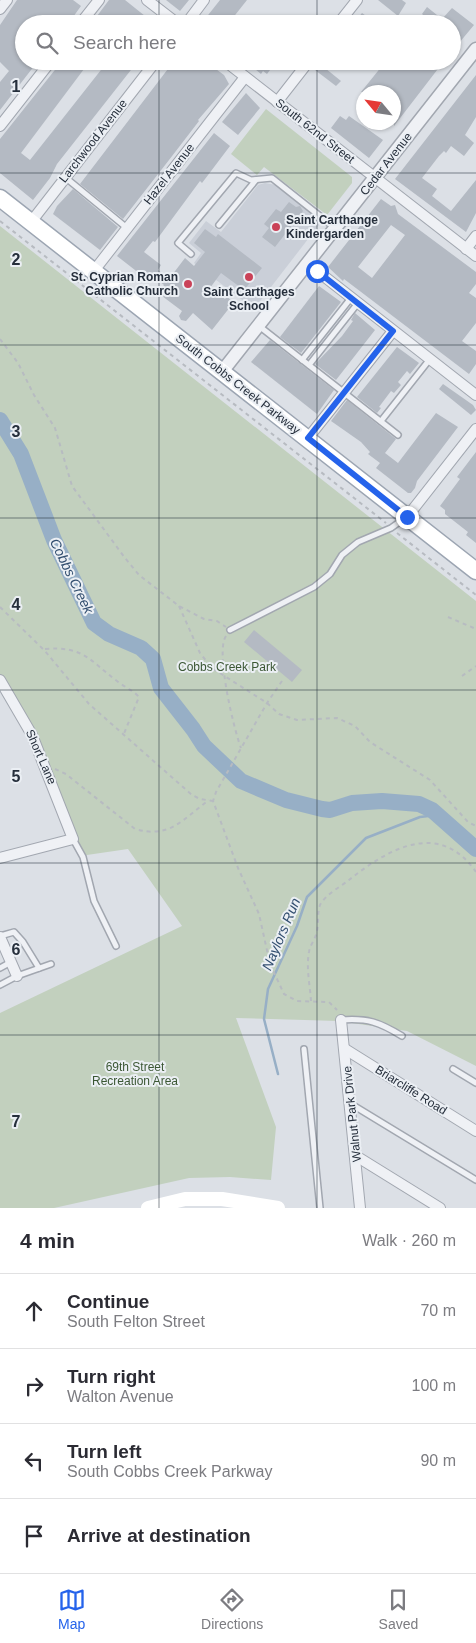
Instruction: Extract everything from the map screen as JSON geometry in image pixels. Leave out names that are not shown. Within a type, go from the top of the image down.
[{"type":"main road","name":"South Cobbs Creek Parkway","points":[[0,198],[476,571]]},
{"type":"main road","points":[[148,1208],[185,1199],[222,1204],[273,1207]]},
{"type":"street","points":[[0,9],[7,0]]},
{"type":"street","points":[[87,15],[99,0]]},
{"type":"street","points":[[147,0],[166,15]]},
{"type":"street","points":[[193,15],[204,0]]},
{"type":"street","points":[[345,15],[357,0]]},
{"type":"street","name":"Cedar Avenue","points":[[461,68],[476,49]]},
{"type":"street","points":[[0,126],[44,70]]},
{"type":"street","name":"Larchwood Avenue","points":[[30,222],[149,70]]},
{"type":"street","name":"South 62nd Street","points":[[236,70],[476,256]]},
{"type":"street","points":[[277,102],[302,70]]},
{"type":"street","name":"Cedar Avenue","points":[[221,372],[459,70]]},
{"type":"street","name":"Hazel Avenue","points":[[93,272],[245,77]]},
{"type":"street","points":[[466,248],[476,236]]},
{"type":"street","points":[[307,263],[476,395]]},
{"type":"street","points":[[308,438],[393,331]]},
{"type":"street","points":[[407,517],[476,429]]},
{"type":"street","name":"Short Lane","points":[[0,680],[32,735],[73,839]]},
{"type":"street","points":[[0,858],[73,839]]},
{"type":"street","points":[[0,937],[17,976]]},
{"type":"street","name":"Walnut Park Drive","points":[[341,1020],[360,1205]]},
{"type":"street","name":"Briarcliffe Road","points":[[345,1049],[476,1131]]},
{"type":"street","points":[[356,1156],[440,1208]]},
{"type":"lane","points":[[191,254],[178,243],[232,176],[239,174],[246,179],[272,178],[335,228]]},
{"type":"lane","points":[[65,178],[127,228]]},
{"type":"lane","points":[[219,225],[256,180]]},
{"type":"lane","points":[[302,360],[354,300]]},
{"type":"lane","points":[[309,365],[354,300]]},
{"type":"lane","points":[[258,326],[398,435]]},
{"type":"lane","points":[[381,421],[430,359]]},
{"type":"lane","points":[[230,630],[314,588],[330,574],[342,555],[358,542],[391,528],[407,517]]},
{"type":"lane","points":[[73,839],[83,858],[94,901],[116,946]]},
{"type":"lane","points":[[0,937],[14,932],[23,942],[39,968]]},
{"type":"lane","points":[[0,968],[11,962]]},
{"type":"lane","points":[[0,985],[17,976],[52,964]]},
{"type":"lane","points":[[341,1020],[362,1019],[382,1024],[402,1036]]},
{"type":"lane","points":[[304,1049],[320,1208]]},
{"type":"lane","points":[[453,1069],[476,1083]]},
{"type":"lane","points":[[351,1104],[476,1180]]},
{"type":"lane","points":[[360,1205],[369,1208]]},
{"type":"path","points":[[0,221],[476,595]]},
{"type":"path","points":[[0,339],[18,363],[34,395],[55,428],[72,486],[100,526],[139,575],[179,606],[204,619],[217,621],[230,630],[223,639],[226,678],[232,723],[241,748]]},
{"type":"path","points":[[222,395],[225,391]]},
{"type":"path","points":[[179,606],[200,653],[212,668],[266,703],[279,714],[297,720],[337,718],[355,726],[370,742],[430,780],[468,822],[476,826]]},
{"type":"path","points":[[0,607],[43,649],[89,704],[123,736],[192,795],[213,801]]},
{"type":"path","points":[[448,617],[476,629]]},
{"type":"path","points":[[43,649],[54,648],[81,652],[116,680],[134,691],[139,697],[136,709],[123,736]]},
{"type":"path","points":[[462,676],[476,666]]},
{"type":"path","points":[[282,681],[266,703],[222,781],[213,801],[238,868],[259,914],[270,964],[284,994],[297,1001],[329,1002],[336,1008],[341,1020]]},
{"type":"path","points":[[46,767],[66,774],[117,816],[136,829],[145,832],[160,833],[169,830],[209,800]]},
{"type":"path","points":[[311,1001],[309,951],[317,932],[321,903],[330,894],[367,866],[391,851],[411,843],[447,846],[468,860],[476,872]]},
{"type":"shaded area","points":[[265,183],[276,185],[322,221],[254,309],[194,263],[201,253],[189,243],[206,221],[221,232],[258,185]]},
{"type":"green space","points":[[266,109],[352,177],[352,183],[327,215],[264,167],[257,175],[231,154]]},
{"type":"green space","name":"Cobbs Creek Park","points":[[0,226],[476,601],[476,1066],[407,1031],[338,1021],[236,1018],[276,1127],[271,1180],[230,1177],[189,1178],[54,1208],[0,1208],[0,1013],[182,926],[128,849],[80,856],[18,711],[0,677]]},
{"type":"building","points":[[17,0],[73,0],[81,6],[74,15],[15,15],[15,70],[31,70],[0,110],[0,82],[9,71],[0,62],[0,25]]},
{"type":"building","points":[[109,0],[125,0],[144,15],[98,15]]},
{"type":"building","points":[[166,0],[189,0],[180,11]]},
{"type":"building","points":[[220,0],[247,0],[235,15],[208,15]]},
{"type":"building","points":[[378,0],[402,0],[406,3],[397,15]]},
{"type":"building","points":[[427,7],[437,15],[423,15],[422,14]]},
{"type":"building","points":[[452,8],[474,25],[461,41],[461,15],[446,15]]},
{"type":"building","points":[[55,70],[83,70],[21,153],[30,160],[101,70],[131,70],[57,164],[50,178],[33,200],[0,173],[0,139]]},
{"type":"building","points":[[167,70],[217,70],[224,75],[229,84],[198,120],[123,219],[80,184]]},
{"type":"building","points":[[256,70],[270,70],[267,74],[263,71],[261,74]]},
{"type":"building","points":[[315,70],[327,70],[341,81],[336,86]]},
{"type":"building","points":[[379,70],[437,70],[401,117],[401,85],[367,85]]},
{"type":"building","points":[[476,75],[476,117],[465,135],[474,143],[464,156],[451,146],[446,153],[444,151],[439,156],[422,178],[437,189],[432,196],[451,211],[476,180],[476,213],[466,232],[395,179]]},
{"type":"building","points":[[246,93],[260,108],[238,135],[222,122]]},
{"type":"building","points":[[340,116],[346,120],[349,116],[356,121],[356,130],[369,130],[383,140],[369,158],[331,128]]},
{"type":"building","points":[[214,133],[230,146],[202,183],[200,181],[155,242],[153,241],[144,252],[161,265],[158,270],[169,279],[185,258],[194,266],[205,252],[194,243],[205,229],[216,237],[218,234],[262,268],[244,290],[221,273],[210,288],[225,299],[227,297],[234,302],[212,330],[193,313],[186,321],[181,320],[179,316],[182,311],[158,293],[164,285],[153,276],[149,281],[117,256]]},
{"type":"building","points":[[73,189],[118,227],[100,250],[53,214],[57,206]]},
{"type":"building","points":[[381,199],[391,206],[395,205],[398,214],[476,272],[476,284],[469,293],[476,298],[476,323],[462,341],[476,351],[476,364],[469,374],[344,279],[343,281],[328,267]],"holes":[[[391,225],[405,235],[372,278],[358,267]]]},
{"type":"building","points":[[289,202],[296,207],[300,206],[303,211],[275,247],[262,237],[269,228],[264,224],[276,209],[281,212]]},
{"type":"building","points":[[319,286],[341,302],[301,353],[280,337]]},
{"type":"building","points":[[355,313],[375,330],[336,380],[315,364],[342,336],[353,321],[351,320]]},
{"type":"building","points":[[270,340],[334,390],[317,414],[251,362]]},
{"type":"building","points":[[397,347],[419,363],[410,374],[407,371],[398,382],[401,385],[394,393],[391,391],[379,407],[381,408],[377,413],[357,397]]},
{"type":"building","points":[[443,384],[473,405],[476,410],[471,415],[439,389]]},
{"type":"building","points":[[347,400],[396,439],[385,453],[398,463],[436,413],[458,427],[417,481],[415,488],[411,493],[408,493],[376,468],[380,463],[368,454],[370,452],[361,442],[331,421]]},
{"type":"building","points":[[476,452],[476,543],[466,535],[468,532],[445,514],[445,510],[440,506],[460,479],[457,477]]},
{"type":"building","points":[[254,630],[302,670],[292,682],[244,642]]},
{"type":"waterway","name":"Cobbs Creek","points":[[0,420],[21,454],[54,540],[94,623],[109,634],[141,648],[153,659],[161,688],[204,746],[241,781],[286,800],[322,809],[330,810],[352,803],[382,801],[419,804],[432,810],[476,849]]},
{"type":"waterway","name":"Naylors Run","points":[[278,1074],[264,1019],[268,989],[297,926],[307,897],[366,838],[420,817],[437,815]]},
{"type":"place","name":"Saint Carthange Kindergarden","points":[[276,227]]},
{"type":"place","name":"Saint Carthages School","points":[[249,277]]},
{"type":"place","name":"St. Cyprian Roman Catholic Church","points":[[188,284]]},
{"type":"route","points":[[317,271],[393,331],[308,438],[407,517]]},
{"type":"park label","name":"69th Street Recreation Area","points":[[135,1074]]}]
